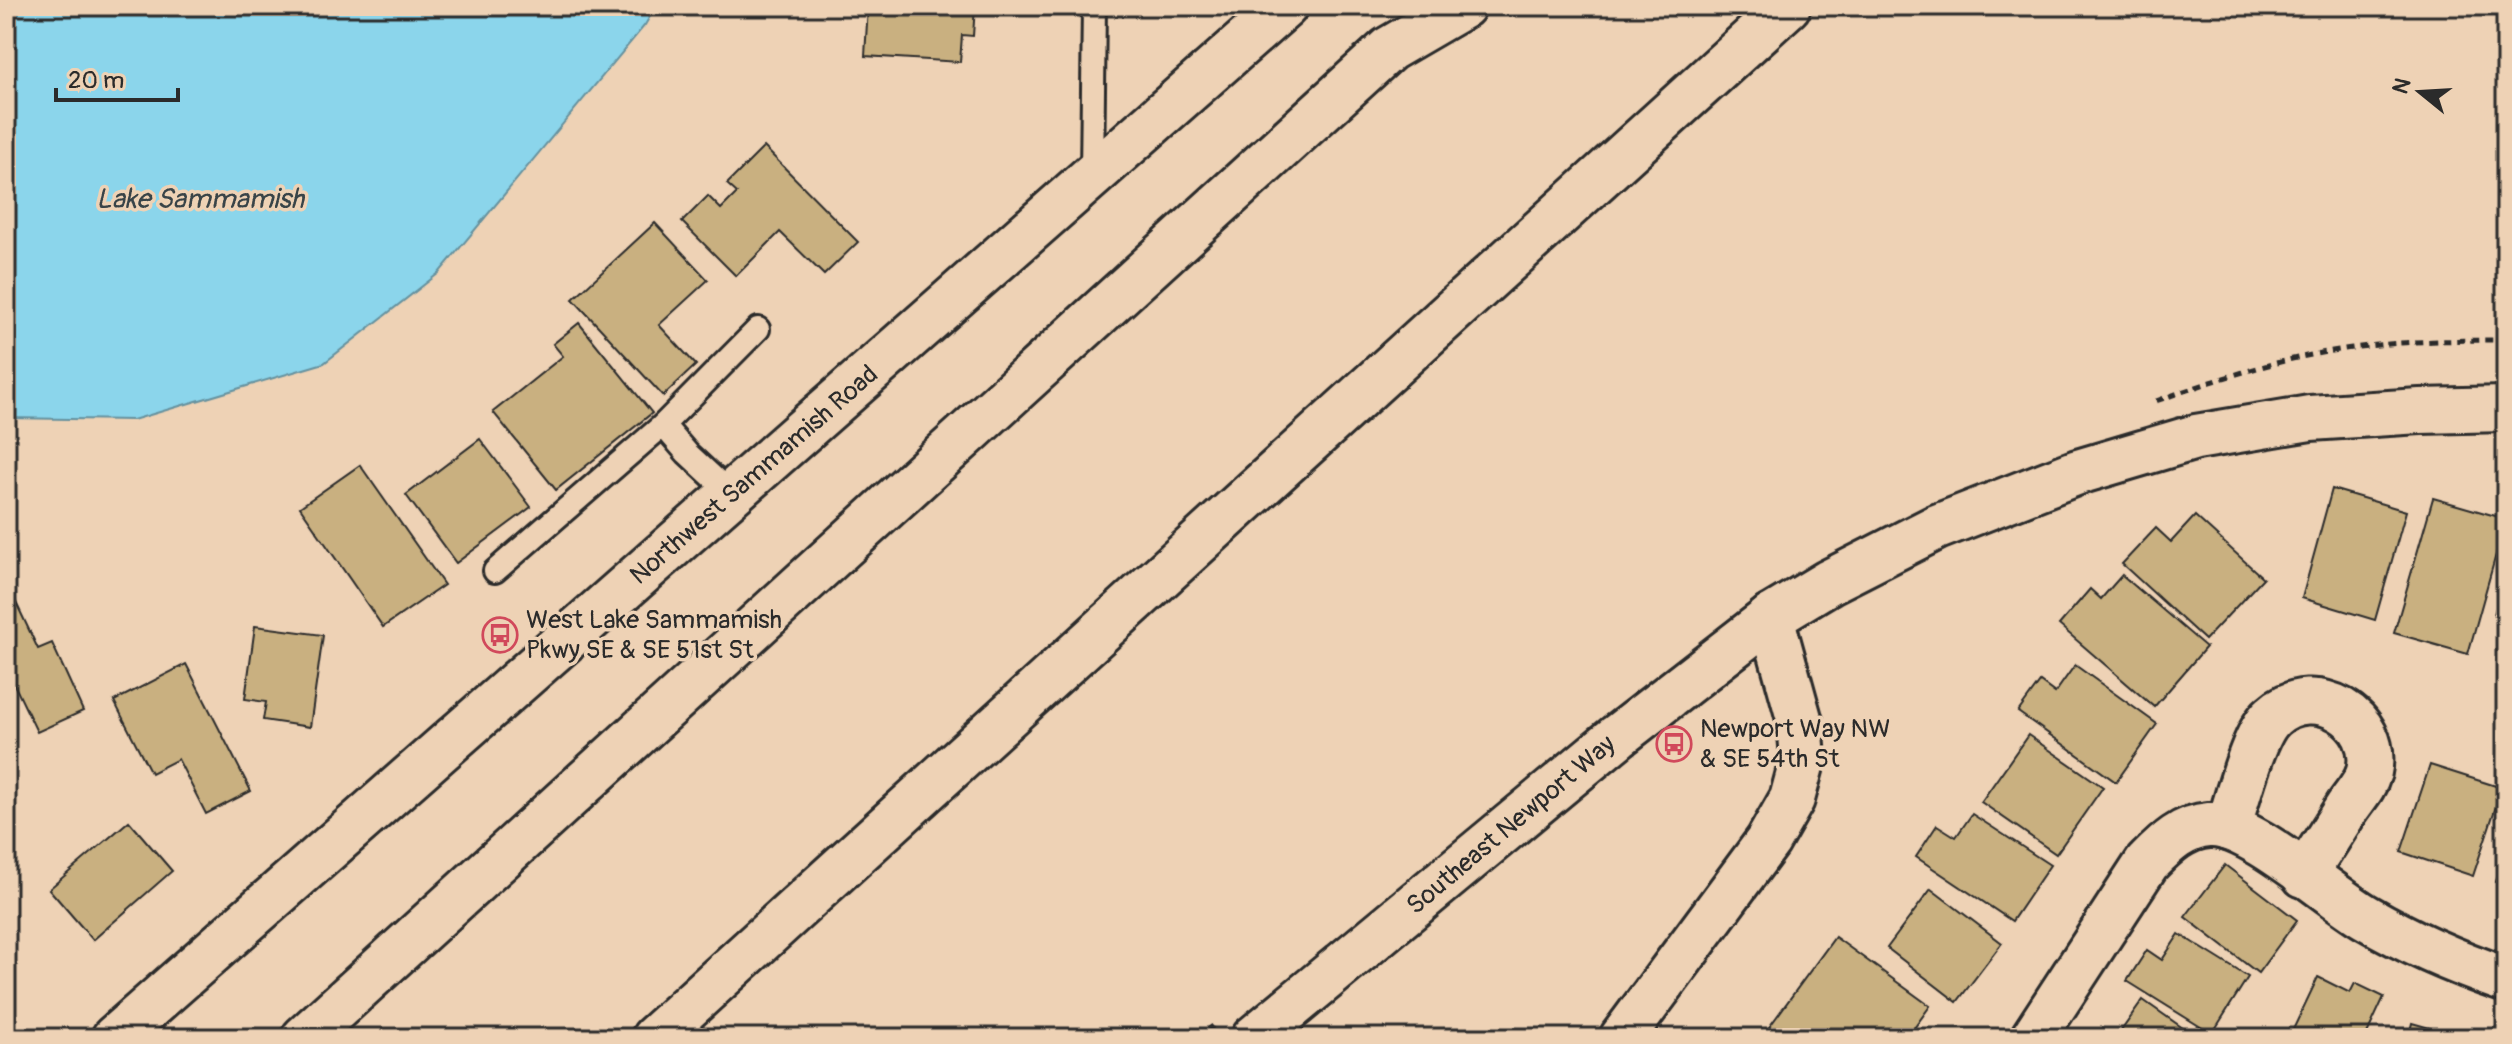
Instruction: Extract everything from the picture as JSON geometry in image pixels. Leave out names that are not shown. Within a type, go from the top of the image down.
[{"type":"main road","name":"Northwest Sammamish Road","points":[[114,1038],[1285,6]]},
{"type":"main road","points":[[304,1038],[1389,49],[1463,6]]},
{"type":"main road","points":[[654,1038],[1788,6]]},
{"type":"main road","name":"Southeast Newport Way","points":[[1254,1038],[1618,736],[1771,617],[1829,582],[1937,527],[2078,472],[2196,437],[2310,418],[2506,409]]},
{"type":"main road","points":[[1622,1038],[1768,841],[1792,799],[1803,758],[1800,722],[1771,617]]},
{"type":"main road","points":[[2228,828],[2261,731],[2273,716],[2288,706],[2305,701],[2324,702],[2341,708],[2365,734],[2370,752],[2369,770],[2363,787],[2304,875]]},
{"type":"main road","points":[[2033,1038],[2147,863],[2185,831],[2209,825],[2250,836],[2364,917],[2458,963],[2506,980]]},
{"type":"lane","points":[[1092,176],[1094,6]]},
{"type":"lane","points":[[495,571],[663,425],[758,329]]},
{"type":"lane","points":[[663,425],[687,453],[731,494]]},
{"type":"path","points":[[2285,360],[2351,348],[2422,341],[2506,340]]},
{"type":"water","name":"Lake Sammamish","points":[[6,6],[656,6],[645,25],[439,273],[324,363],[133,420],[6,418]]},
{"type":"building","points":[[868,6],[975,6],[973,36],[962,35],[960,62],[865,56]]},
{"type":"building","points":[[764,147],[858,242],[824,275],[780,232],[736,276],[682,222],[708,196],[721,209],[737,193],[727,184]]},
{"type":"building","points":[[655,223],[708,280],[659,325],[696,365],[663,396],[573,299]]},
{"type":"building","points":[[579,323],[652,413],[556,490],[493,412],[563,356],[553,344]]},
{"type":"building","points":[[480,439],[531,507],[456,563],[406,495]]},
{"type":"building","points":[[360,465],[444,585],[383,627],[300,507]]},
{"type":"building","points":[[2332,489],[2406,511],[2375,620],[2302,598]]},
{"type":"building","points":[[2433,498],[2506,519],[2468,654],[2394,633]]},
{"type":"building","points":[[2195,516],[2263,578],[2205,640],[2122,564],[2156,528],[2171,542]]},
{"type":"building","points":[[2506,570],[2506,618],[2494,615]]},
{"type":"building","points":[[2122,575],[2206,647],[2154,707],[2059,625],[2090,589],[2101,599]]},
{"type":"building","points":[[12,594],[38,649],[52,643],[83,711],[37,732],[13,682],[6,685],[6,597]]},
{"type":"building","points":[[255,626],[323,635],[310,727],[263,720],[266,702],[245,699]]},
{"type":"building","points":[[186,664],[251,791],[206,814],[178,759],[151,773],[114,701]]},
{"type":"building","points":[[2075,665],[2157,724],[2116,782],[2018,712],[2040,682],[2055,693]]},
{"type":"building","points":[[2028,735],[2103,787],[2056,854],[1981,802]]},
{"type":"building","points":[[2430,765],[2502,788],[2473,876],[2401,852]]},
{"type":"building","points":[[1972,814],[2050,865],[2012,921],[1916,857],[1937,825],[1956,837]]},
{"type":"building","points":[[129,821],[172,871],[93,940],[49,889]]},
{"type":"building","points":[[2506,845],[2506,886],[2495,882]]},
{"type":"building","points":[[2225,865],[2297,920],[2258,973],[2185,917]]},
{"type":"building","points":[[1931,889],[2002,943],[1957,1002],[1887,948]]},
{"type":"building","points":[[2179,934],[2248,977],[2212,1034],[2127,981],[2147,950],[2162,960]]},
{"type":"building","points":[[1835,937],[1930,1006],[1907,1038],[1777,1038],[1767,1030]]},
{"type":"building","points":[[2318,977],[2350,993],[2355,983],[2384,997],[2365,1038],[2289,1038]]},
{"type":"building","points":[[2143,1000],[2197,1038],[2116,1038]]},
{"type":"building","points":[[2412,1023],[2454,1035],[2453,1038],[2390,1038],[2392,1030],[2409,1035]]},
{"type":"building","points":[[2478,1033],[2505,1038],[2477,1038]]},
{"type":"place","name":"West Lake Sammamish Pkwy SE & SE 51st St","points":[[500,635]]},
{"type":"place","name":"Newport Way NW & SE 54th St","points":[[1674,744]]}]
